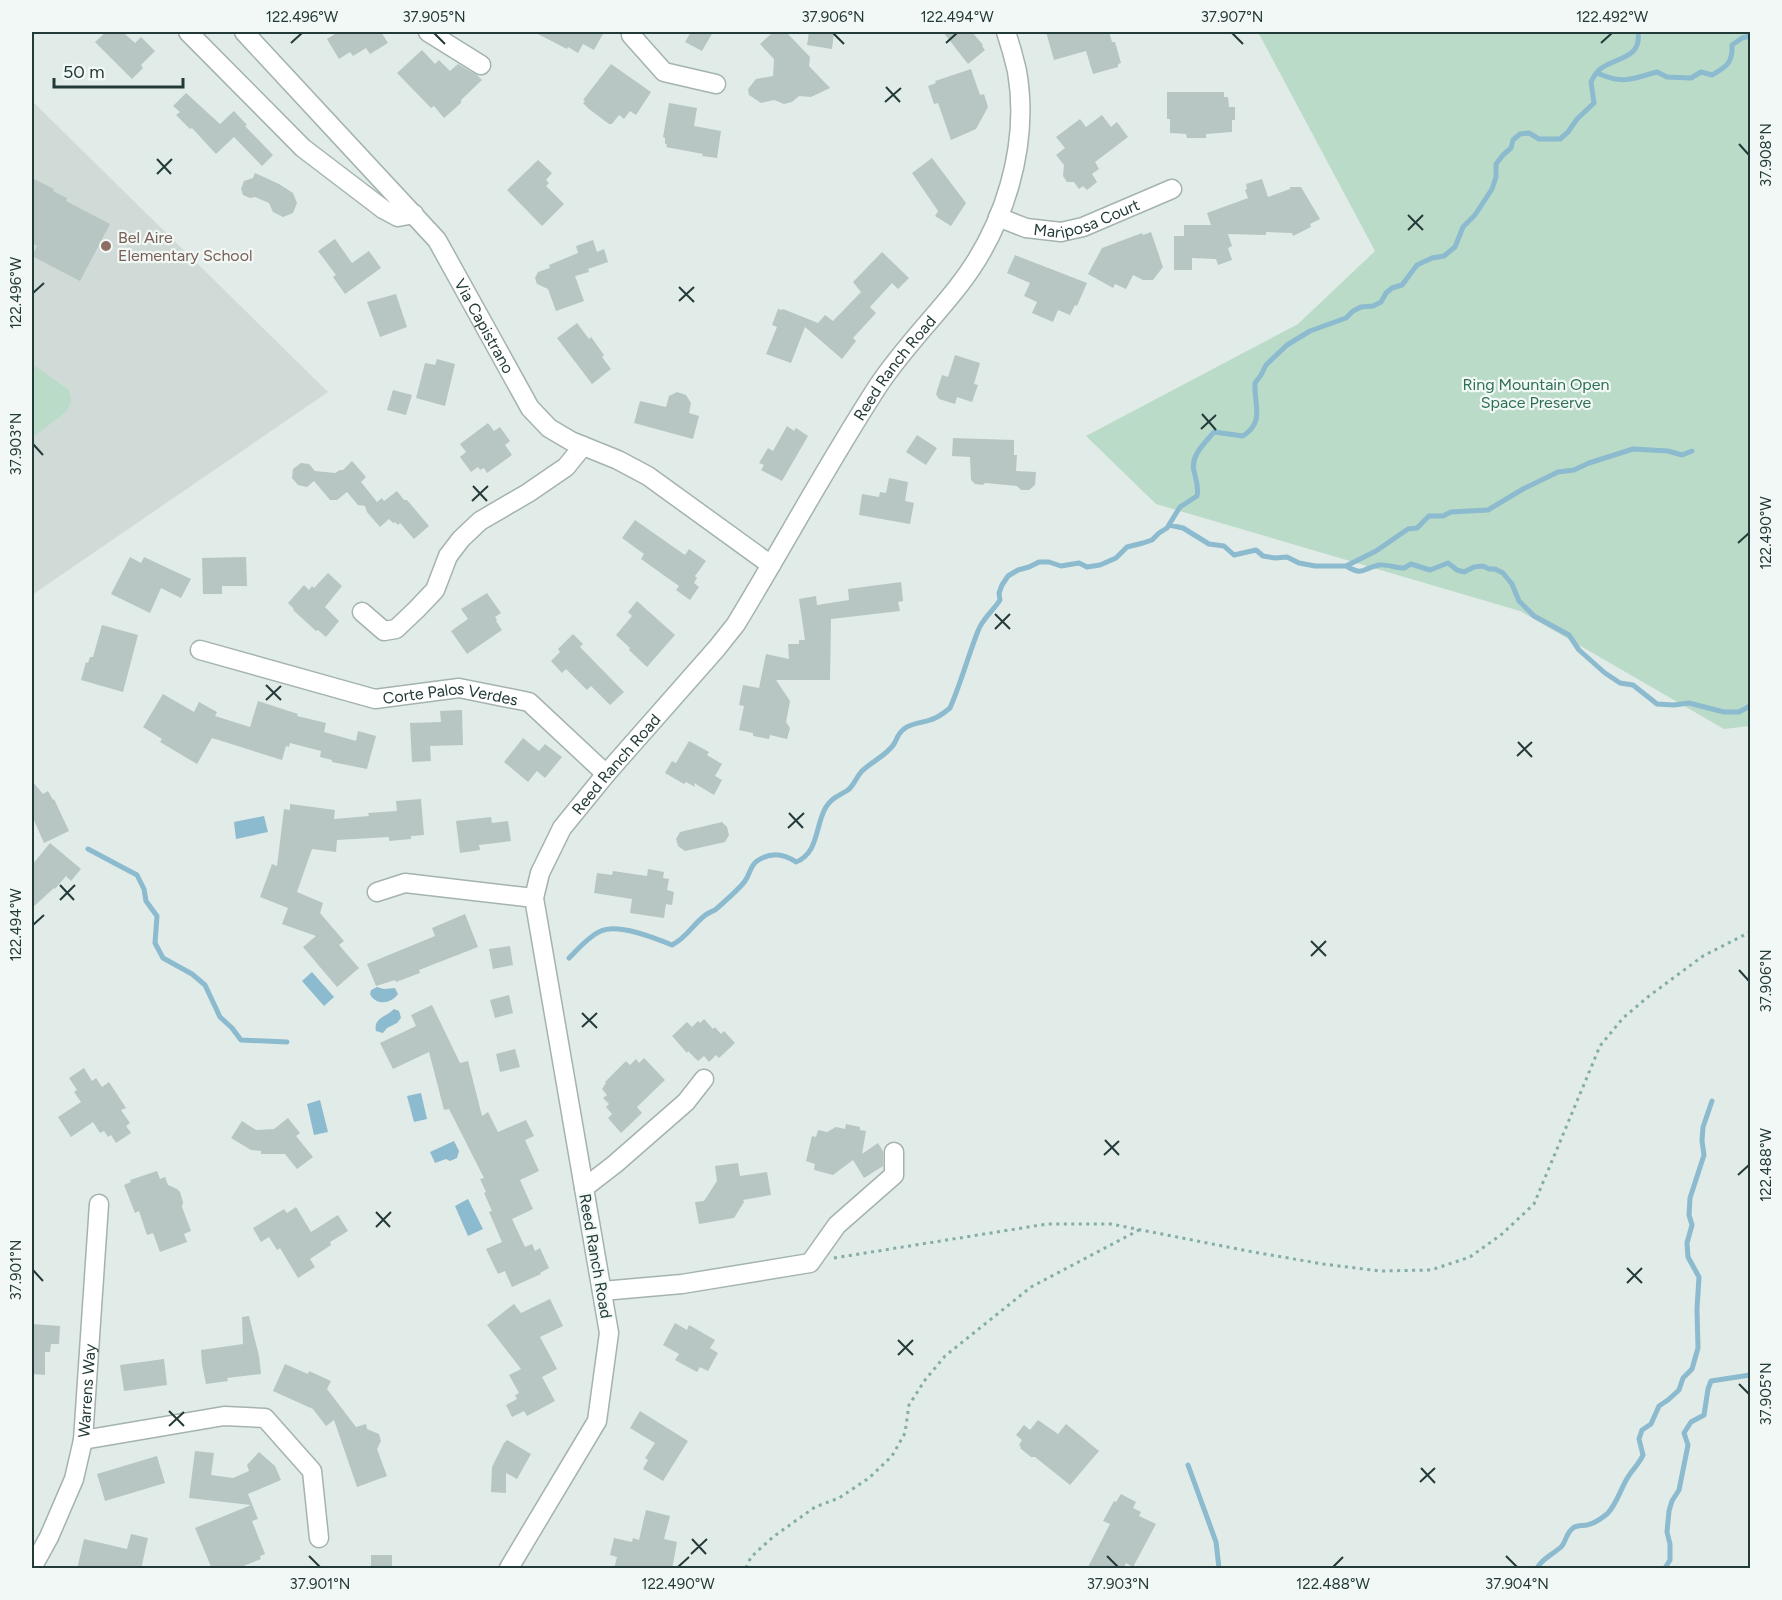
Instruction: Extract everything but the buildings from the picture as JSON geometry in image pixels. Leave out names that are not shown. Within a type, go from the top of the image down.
[{"type":"street","points":[[188,32],[303,148],[383,209],[398,217],[414,214]]},
{"type":"street","name":"Via Capistrano","points":[[244,32],[437,240],[530,408],[549,428],[570,441],[618,460],[648,476],[771,565]]},
{"type":"street","points":[[428,32],[481,65]]},
{"type":"street","points":[[631,32],[631,35],[664,72],[716,84]]},
{"type":"street","name":"Reed Ranch Road","points":[[509,1569],[597,1421],[609,1333],[534,898],[540,873],[562,828],[736,624],[887,372],[978,259],[998,217],[1010,185],[1017,156],[1020,96],[1017,70],[1006,32]]},
{"type":"street","name":"Mariposa Court","points":[[998,217],[1026,228],[1061,232],[1083,227],[1172,189]]},
{"type":"street","points":[[362,612],[384,630],[396,629],[435,590],[448,556],[461,539],[480,521],[528,493],[566,467],[583,446]]},
{"type":"street","name":"Corte Palos Verdes","points":[[200,650],[375,699],[459,688],[529,702],[606,774]]},
{"type":"street","points":[[377,892],[405,884],[534,898]]},
{"type":"street","points":[[584,1188],[686,1102],[704,1079]]},
{"type":"street","points":[[602,1291],[682,1284],[810,1263],[837,1226],[894,1175],[894,1152]]},
{"type":"street","name":"Warrens Way","points":[[32,1569],[49,1537],[74,1479],[83,1440],[99,1204]]},
{"type":"street","points":[[83,1440],[224,1416],[265,1418],[312,1471],[319,1538]]},
{"type":"path","points":[[810,1263],[1047,1224],[1111,1224],[1299,1260],[1380,1271],[1431,1269],[1470,1257],[1502,1234],[1534,1204],[1600,1046],[1623,1018],[1703,956],[1750,932]]},
{"type":"path","points":[[746,1569],[751,1557],[773,1537],[815,1507],[839,1498],[869,1478],[892,1455],[904,1433],[909,1405],[945,1356],[1030,1287],[1140,1229]]},
{"type":"shaded area","name":"Bel Aire Elementary School","points":[[32,101],[328,392],[32,595]]},
{"type":"green space","name":"Ring Mountain Open Space Preserve","points":[[1258,32],[1750,32],[1750,726],[1724,729],[1520,611],[1156,504],[1086,436],[1298,324],[1375,251]]},
{"type":"green space","points":[[32,364],[69,390],[71,401],[67,411],[32,438]]},
{"type":"water","points":[[264,816],[268,832],[236,839],[234,822]]},
{"type":"water","points":[[312,972],[334,997],[324,1006],[302,981]]},
{"type":"water","points":[[377,987],[395,988],[398,994],[388,1002],[380,1002],[370,994],[371,990]]},
{"type":"water","points":[[394,1009],[399,1011],[401,1018],[397,1023],[383,1033],[376,1031],[378,1020]]},
{"type":"water","points":[[421,1093],[427,1119],[414,1122],[407,1096]]},
{"type":"water","points":[[320,1100],[328,1132],[314,1135],[307,1104]]},
{"type":"water","points":[[454,1141],[459,1151],[457,1158],[435,1163],[430,1152]]},
{"type":"water","points":[[468,1199],[483,1229],[468,1236],[455,1206]]},
{"type":"waterway","points":[[569,958],[592,936],[608,929],[636,932],[672,945],[735,891],[745,881],[757,861],[772,855],[781,855],[796,862],[803,858],[813,845],[822,814],[830,801],[848,790],[862,771],[887,752],[900,732],[913,724],[936,718],[950,708],[980,627],[1000,600],[999,593],[1008,576],[1039,562],[1061,566],[1079,563],[1087,567],[1100,565],[1116,558],[1127,547],[1152,540],[1167,528],[1180,507],[1197,496],[1194,460],[1214,432],[1243,436],[1254,425],[1257,413],[1255,383],[1266,365],[1287,345],[1310,331],[1346,318],[1361,307],[1373,306],[1381,302],[1392,288],[1402,285],[1417,265],[1432,258],[1444,256],[1455,247],[1463,227],[1475,215],[1492,189],[1496,177],[1496,164],[1511,148],[1513,140],[1520,134],[1529,133],[1539,139],[1560,139],[1594,103],[1591,82],[1596,74],[1605,66],[1631,53],[1636,48],[1638,32]]},
{"type":"waterway","points":[[1597,73],[1621,80],[1634,79],[1657,72],[1667,77],[1691,78],[1701,72],[1712,75],[1728,64],[1732,45],[1750,36]]},
{"type":"waterway","points":[[1169,525],[1183,528],[1209,544],[1224,546],[1234,555],[1256,550],[1263,556],[1287,557],[1299,563],[1315,566],[1346,566],[1376,551],[1408,529],[1417,528],[1429,516],[1488,510],[1558,472],[1574,470],[1633,449],[1668,451],[1682,455],[1692,451]]},
{"type":"waterway","points":[[1346,566],[1363,571],[1379,565],[1404,568],[1411,564],[1430,570],[1448,563],[1464,572],[1483,566],[1495,569],[1503,573],[1512,584],[1519,601],[1534,616],[1569,635],[1579,650],[1605,673],[1620,683],[1633,685],[1657,704],[1689,703],[1724,712],[1739,712],[1750,706]]},
{"type":"waterway","points":[[88,849],[137,875],[144,889],[146,901],[157,916],[155,943],[163,958],[192,974],[205,985],[220,1017],[241,1040],[287,1042]]},
{"type":"waterway","points":[[1537,1568],[1561,1547],[1573,1528],[1595,1522],[1611,1510],[1643,1455],[1639,1439],[1642,1430],[1651,1424],[1659,1406],[1679,1390],[1683,1378],[1692,1369],[1698,1348],[1699,1277],[1688,1257],[1687,1243],[1692,1225],[1689,1215],[1690,1198],[1704,1155],[1703,1127],[1712,1101]]},
{"type":"waterway","points":[[1665,1568],[1670,1560],[1667,1532],[1669,1511],[1679,1490],[1688,1445],[1684,1433],[1691,1422],[1704,1415],[1711,1381],[1750,1375]]},
{"type":"waterway","points":[[1188,1465],[1216,1542],[1219,1568]]},
{"type":"place","name":"Bel Aire Elementary School","points":[[106,246]]}]
